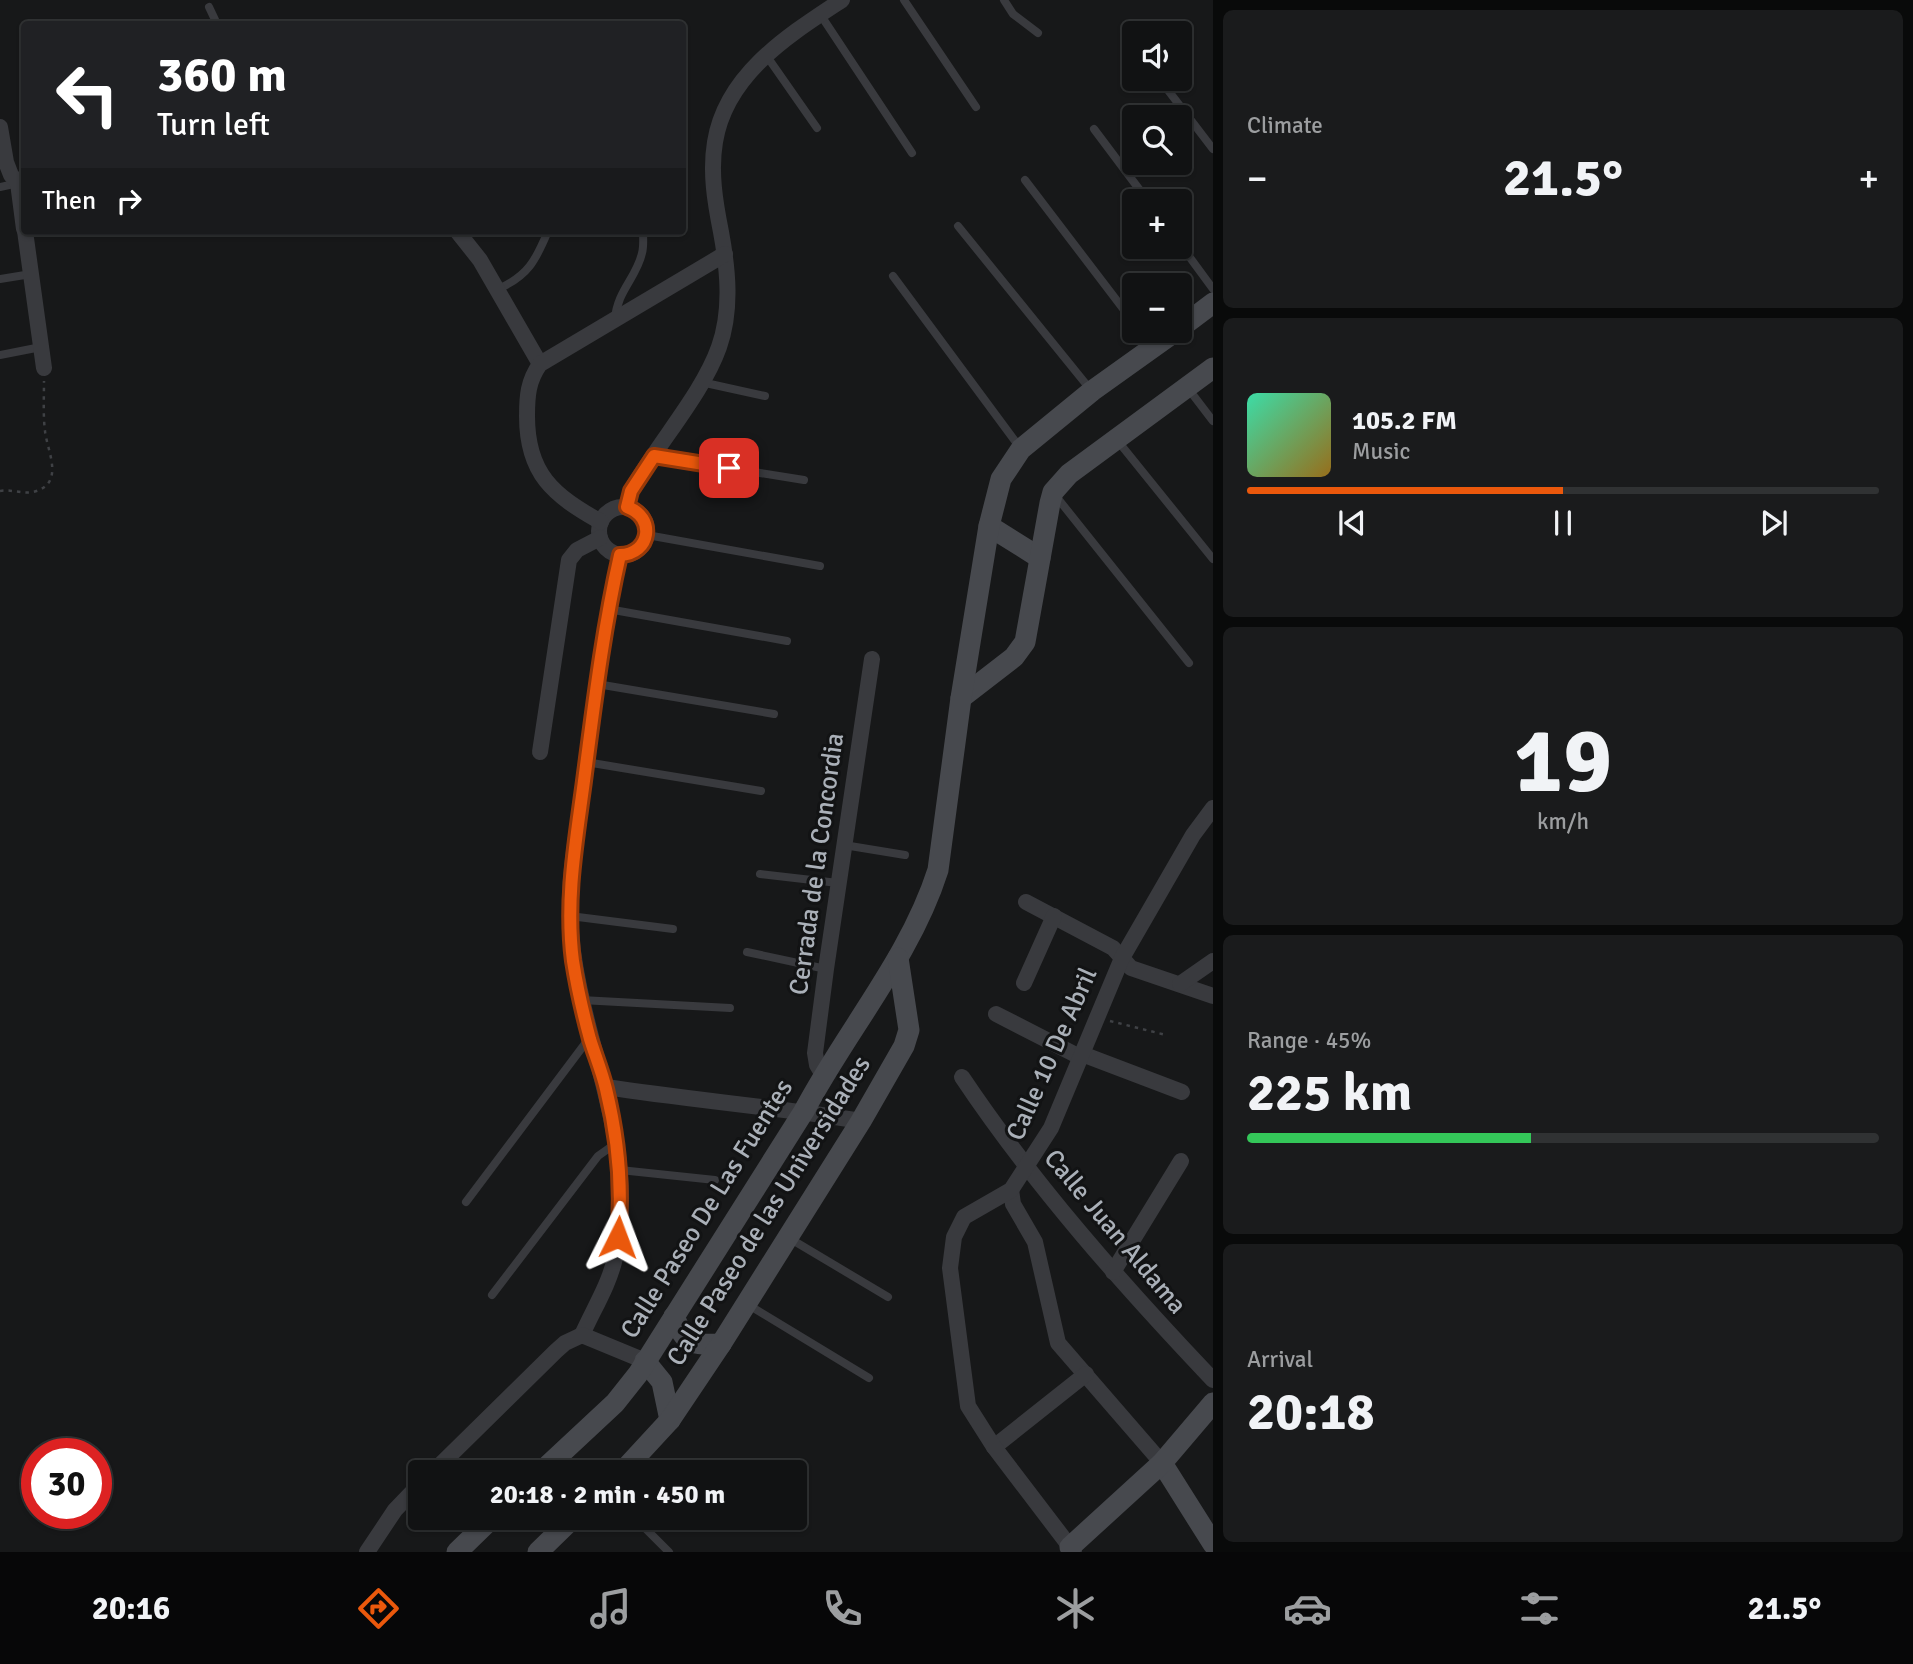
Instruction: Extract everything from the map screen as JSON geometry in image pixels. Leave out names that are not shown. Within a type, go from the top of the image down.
[{"type":"street","points":[[627,507],[631,491],[718,351],[726,320],[728,298],[725,254],[713,188],[715,141],[722,120],[737,88],[766,55],[842,0]]},
{"type":"street","points":[[0,127],[6,162],[11,175],[21,182]]},
{"type":"street","points":[[26,235],[44,368]]},
{"type":"street","points":[[460,235],[498,289],[540,364]]},
{"type":"street","points":[[540,752],[569,560],[600,530],[612,510],[627,507],[635,510],[645,520],[647,535],[645,542],[635,553],[620,555],[607,550],[600,530],[552,489],[532,459],[527,430],[529,382],[540,364],[725,254]]},
{"type":"street","name":"Calle Paseo De Las Fuentes","points":[[1192,319],[1213,303]]},
{"type":"street","name":"Calle Paseo De Las Fuentes","points":[[554,1460],[615,1403],[645,1361],[804,1111],[823,1075],[898,957],[930,897],[938,870],[961,698],[989,526],[1000,479],[1021,449],[1092,391],[1160,343]]},
{"type":"street","points":[[961,698],[1014,657],[1025,642],[1053,492],[1069,474],[1213,368]]},
{"type":"street","points":[[989,526],[1040,558]]},
{"type":"street","points":[[445,1460],[556,1351],[582,1335],[616,1256],[620,1215],[618,1142],[606,1087],[581,1000],[573,961],[570,916],[572,871],[586,762],[608,609],[620,555]]},
{"type":"street","name":"Cerrada de la Concordia","points":[[823,1075],[817,1065],[816,1053],[825,969],[872,659]]},
{"type":"street","points":[[1026,902],[1113,948],[1122,958],[1192,835],[1213,808]]},
{"type":"street","points":[[1024,983],[1054,916]]},
{"type":"street","name":"Calle Paseo de las Universidades","points":[[633,1460],[670,1420],[721,1344],[789,1238],[905,1046],[909,1030],[898,957]]},
{"type":"street","name":"Calle 10 De Abril","points":[[995,1447],[968,1406],[950,1268],[954,1237],[964,1217],[1011,1191],[1051,1128],[1122,958],[1131,968],[1213,996]]},
{"type":"street","points":[[1180,984],[1213,961]]},
{"type":"street","points":[[996,1014],[1081,1056],[1182,1092]]},
{"type":"street","name":"Calle Juan Aldama","points":[[962,1077],[1027,1167],[1113,1272],[1213,1380]]},
{"type":"street","points":[[606,1087],[804,1111],[861,1121]]},
{"type":"street","points":[[1113,1272],[1181,1161]]},
{"type":"street","points":[[1011,1191],[1013,1204],[1035,1242],[1058,1343],[1162,1463],[1213,1544]]},
{"type":"street","points":[[674,1316],[680,1332],[687,1340],[699,1345],[721,1344]]},
{"type":"street","points":[[582,1335],[645,1361],[662,1382],[670,1420]]},
{"type":"street","points":[[1086,1374],[995,1447],[1072,1550],[1162,1463],[1213,1403]]},
{"type":"street","points":[[367,1552],[395,1510],[408,1496]]},
{"type":"street","points":[[457,1552],[480,1530]]},
{"type":"street","points":[[547,1549],[563,1530]]},
{"type":"lane","points":[[904,0],[976,107]]},
{"type":"lane","points":[[1004,0],[1013,14],[1038,33]]},
{"type":"lane","points":[[209,6],[216,21]]},
{"type":"lane","points":[[820,14],[912,153]]},
{"type":"lane","points":[[766,55],[817,128]]},
{"type":"lane","points":[[1169,91],[1213,149]]},
{"type":"lane","points":[[1094,129],[1139,189]]},
{"type":"lane","points":[[1025,180],[1122,307]]},
{"type":"lane","points":[[0,187],[21,182]]},
{"type":"lane","points":[[958,226],[1092,391]]},
{"type":"lane","points":[[498,289],[516,281],[525,273],[546,235]]},
{"type":"lane","points":[[615,319],[617,303],[642,256],[643,235]]},
{"type":"lane","points":[[1191,259],[1213,289]]},
{"type":"lane","points":[[0,279],[31,274]]},
{"type":"lane","points":[[893,276],[1021,449]]},
{"type":"lane","points":[[1149,343],[1153,348]]},
{"type":"lane","points":[[0,355],[41,348]]},
{"type":"lane","points":[[701,382],[765,396]]},
{"type":"lane","points":[[1187,387],[1213,421]]},
{"type":"lane","points":[[1117,440],[1213,559]]},
{"type":"lane","points":[[654,456],[804,480]]},
{"type":"lane","points":[[1053,492],[1189,663]]},
{"type":"lane","points":[[647,535],[820,566]]},
{"type":"lane","points":[[608,609],[787,641]]},
{"type":"lane","points":[[597,684],[774,714]]},
{"type":"lane","points":[[586,762],[761,791]]},
{"type":"lane","points":[[844,845],[905,855]]},
{"type":"lane","points":[[760,874],[838,883]]},
{"type":"lane","points":[[570,916],[673,929]]},
{"type":"lane","points":[[747,952],[825,969]]},
{"type":"lane","points":[[581,1000],[730,1008]]},
{"type":"lane","points":[[466,1202],[590,1037]]},
{"type":"lane","points":[[492,1295],[598,1156],[618,1142]]},
{"type":"lane","points":[[620,1170],[715,1180]]},
{"type":"lane","points":[[789,1238],[888,1297]]},
{"type":"lane","points":[[747,1304],[869,1378]]},
{"type":"lane","points":[[647,1530],[669,1552]]},
{"type":"path","points":[[0,491],[31,492],[41,488],[51,478],[53,464],[45,432],[44,368]]},
{"type":"path","points":[[1097,1018],[1166,1035]]},
{"type":"route","points":[[618,1237],[621,1193],[618,1142],[606,1087],[581,1000],[573,961],[570,916],[572,871],[586,753],[608,609],[620,555],[635,553],[645,542],[647,535],[645,520],[635,510],[627,507],[631,491],[654,456],[729,468]]}]
